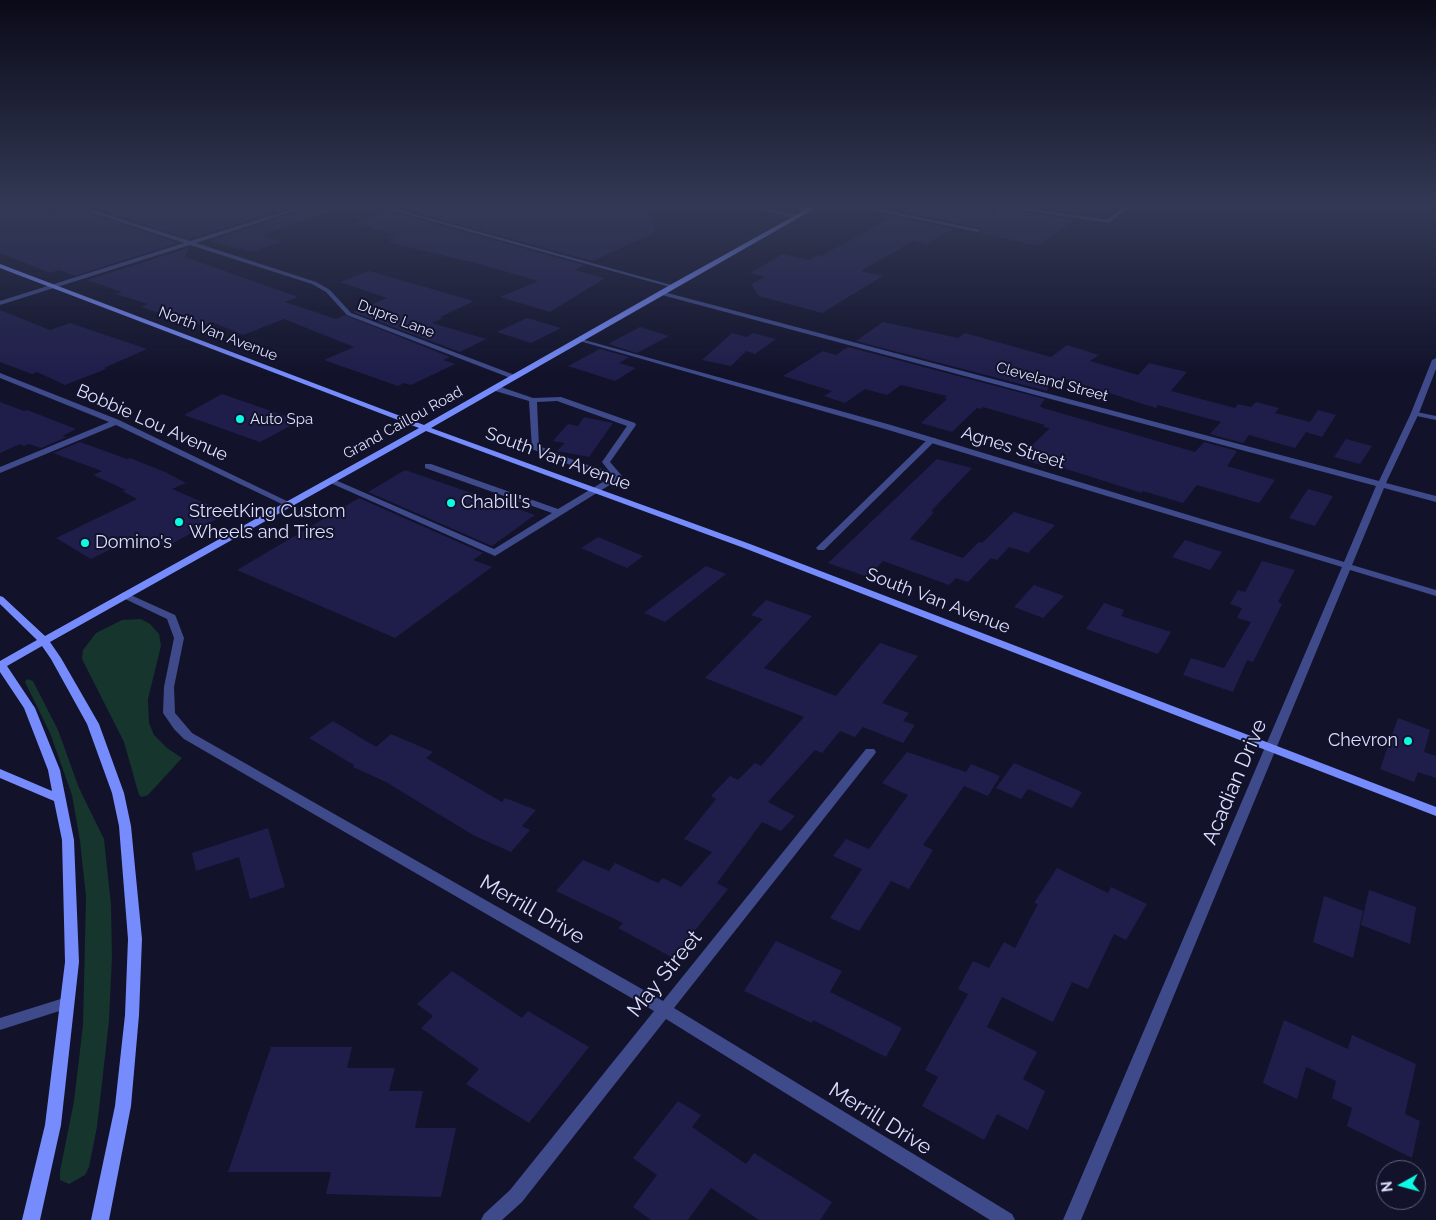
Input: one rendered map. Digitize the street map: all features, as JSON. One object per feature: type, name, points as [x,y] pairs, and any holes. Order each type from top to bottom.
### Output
[{"type":"main road","name":"Grand Caillou Road","points":[[0,664],[516,377],[715,262]]},
{"type":"main road","name":"North Van Avenue","points":[[0,266],[425,428]]},
{"type":"main road","name":"South Van Avenue","points":[[425,428],[756,550],[1436,812]]},
{"type":"main road","points":[[0,599],[43,640],[56,658],[93,724],[118,794],[125,826],[135,939],[132,1015],[123,1106],[100,1220]]},
{"type":"main road","points":[[0,664],[29,708],[54,770],[68,840],[72,962],[53,1125],[31,1220]]},
{"type":"main road","points":[[0,773],[60,799]]},
{"type":"street","points":[[0,303],[130,262]]},
{"type":"street","name":"Dupre Lane","points":[[247,262],[314,284],[328,291],[349,314],[516,377]]},
{"type":"street","points":[[584,262],[672,286]]},
{"type":"street","name":"Cleveland Street","points":[[660,293],[1436,499]]},
{"type":"street","name":"Agnes Street","points":[[578,340],[932,440],[1436,594]]},
{"type":"street","name":"Acadian Drive","points":[[1072,1220],[1436,360]]},
{"type":"street","name":"Bobbie Lou Avenue","points":[[0,375],[116,422],[289,504]]},
{"type":"street","points":[[495,388],[533,400],[558,399],[632,425],[606,462],[618,476]]},
{"type":"street","points":[[533,400],[535,447],[578,465],[618,476]]},
{"type":"street","points":[[1415,413],[1436,418]]},
{"type":"street","points":[[0,470],[116,422]]},
{"type":"street","points":[[821,548],[932,440]]},
{"type":"street","points":[[428,466],[560,513]]},
{"type":"street","points":[[330,481],[495,553],[618,476]]},
{"type":"street","name":"Merrill Drive","points":[[124,595],[171,617],[179,638],[169,687],[170,713],[178,726],[188,736],[665,1010],[1006,1220]]},
{"type":"street","name":"May Street","points":[[490,1220],[516,1196],[870,752]]},
{"type":"street","points":[[0,1024],[67,1003]]},
{"type":"street","points":[[100,1220],[106,1220]]},
{"type":"green space","points":[[141,619],[150,624],[159,634],[161,646],[148,699],[149,723],[154,735],[167,748],[182,758],[148,795],[142,797],[139,795],[124,742],[82,659],[83,650],[96,633],[122,620]]},
{"type":"green space","points":[[27,679],[33,681],[58,730],[79,788],[104,839],[111,905],[112,957],[109,1021],[97,1127],[89,1167],[85,1175],[69,1184],[60,1180],[60,1171],[74,1101],[83,1025],[86,897],[80,841],[72,795],[50,733],[25,682]]},
{"type":"building","points":[[22,262],[119,262],[75,276],[59,270],[50,273]]},
{"type":"building","points":[[144,262],[199,262],[298,297],[285,302],[336,319],[345,315],[450,357],[443,360],[455,364],[411,385],[404,383],[398,386],[324,360],[354,347],[284,319],[243,335],[212,322],[203,326],[171,313],[166,315],[141,307],[148,304],[115,294],[122,292],[87,280]]},
{"type":"building","points":[[470,262],[573,262],[584,265],[575,270],[605,278],[550,312],[500,297],[538,281]]},
{"type":"building","points":[[769,262],[877,262],[861,271],[883,276],[822,313],[759,296],[751,284],[765,277],[750,273]]},
{"type":"building","points":[[369,271],[474,301],[440,317],[443,318],[432,323],[486,339],[460,352],[353,312],[387,298],[340,282]]},
{"type":"building","points":[[0,310],[50,330],[70,323],[147,349],[104,368],[106,369],[65,385],[37,372],[32,374],[0,362]]},
{"type":"building","points":[[527,318],[561,328],[531,343],[497,332]]},
{"type":"building","points":[[883,322],[958,338],[965,333],[1051,357],[1067,345],[1099,355],[1090,361],[1138,375],[1149,363],[1187,372],[1171,391],[1235,408],[1238,404],[1251,407],[1256,402],[1279,408],[1275,413],[1310,422],[1318,410],[1336,415],[1322,437],[1306,432],[1295,448],[1249,435],[1243,443],[1210,434],[1221,422],[1158,405],[1156,408],[1065,379],[1060,384],[1050,382],[1047,391],[856,341]]},
{"type":"building","points":[[640,327],[669,336],[637,353],[608,344]]},
{"type":"building","points":[[732,333],[747,337],[753,333],[776,339],[755,354],[746,351],[731,366],[702,360]]},
{"type":"building","points":[[848,347],[1045,399],[1040,406],[1043,408],[1195,452],[1204,442],[1237,451],[1227,466],[1275,480],[1259,503],[1197,485],[1183,503],[1143,491],[1142,493],[1047,463],[1044,466],[1019,458],[1050,428],[1043,427],[1045,425],[983,407],[981,409],[977,408],[952,432],[921,423],[947,399],[944,398],[947,396],[901,385],[887,395],[865,389],[845,403],[824,396],[832,391],[783,376],[823,351],[836,355]]},
{"type":"building","points":[[600,349],[629,357],[619,363],[636,368],[615,381],[568,366]]},
{"type":"building","name":"Auto Spa","points":[[222,394],[297,420],[289,424],[292,425],[260,442],[184,415]]},
{"type":"building","points":[[0,402],[24,411],[27,410],[76,429],[62,436],[67,437],[41,448],[29,444],[24,446],[20,444],[0,453]]},
{"type":"building","points":[[584,417],[613,423],[589,457],[557,451],[565,443],[553,441],[568,424],[578,426]]},
{"type":"building","points":[[1346,439],[1372,446],[1360,464],[1334,457]]},
{"type":"building","points":[[80,442],[127,459],[130,458],[165,472],[186,483],[172,489],[228,513],[166,547],[139,535],[91,559],[56,538],[137,499],[122,491],[126,490],[93,475],[102,471],[53,453]]},
{"type":"building","points":[[937,459],[972,468],[931,511],[934,512],[910,539],[963,558],[979,542],[982,543],[1014,512],[1055,525],[1028,553],[1009,547],[997,560],[991,558],[968,582],[956,578],[949,585],[883,561],[868,577],[828,563]]},
{"type":"building","name":"Chabill's","points":[[405,470],[535,515],[492,546],[368,492]]},
{"type":"building","points":[[1308,489],[1333,496],[1315,526],[1289,518]]},
{"type":"building","points":[[359,498],[483,553],[473,560],[492,567],[395,638],[237,570]]},
{"type":"building","points":[[598,537],[643,556],[627,568],[581,548]]},
{"type":"building","points":[[1185,540],[1222,552],[1210,570],[1172,557]]},
{"type":"building","points":[[1262,561],[1295,570],[1278,602],[1282,604],[1253,662],[1247,660],[1233,692],[1183,675],[1191,658],[1224,668],[1251,622],[1237,618],[1242,608],[1230,604],[1238,590],[1245,592]]},
{"type":"building","points":[[706,566],[726,574],[665,622],[644,613]]},
{"type":"building","points":[[1034,585],[1064,596],[1043,618],[1014,607]]},
{"type":"building","points":[[766,600],[812,616],[764,668],[836,696],[880,643],[918,656],[882,703],[909,713],[903,721],[915,725],[903,743],[863,727],[855,737],[840,731],[822,753],[815,750],[768,802],[795,816],[781,831],[762,822],[717,883],[728,889],[673,958],[618,928],[623,923],[556,891],[583,860],[609,871],[615,863],[658,883],[663,878],[681,887],[712,852],[684,839],[716,799],[711,796],[730,776],[738,780],[755,763],[761,766],[804,717],[705,678],[763,619],[751,615]]},
{"type":"building","points":[[1104,603],[1124,610],[1121,616],[1171,632],[1158,654],[1086,629]]},
{"type":"building","name":"Chevron","points":[[1398,718],[1430,730],[1424,752],[1436,756],[1436,778],[1418,772],[1414,782],[1380,769]]},
{"type":"building","points":[[333,721],[376,747],[391,734],[433,752],[426,758],[502,802],[505,798],[536,810],[522,826],[530,830],[511,852],[473,835],[386,782],[353,767],[354,765],[309,738]]},
{"type":"building","points":[[907,752],[966,772],[971,764],[1000,776],[988,796],[964,786],[923,845],[933,850],[909,889],[891,881],[859,931],[830,918],[862,869],[833,856],[846,839],[869,849],[908,795],[882,783]]},
{"type":"building","points":[[1014,763],[1082,792],[1072,808],[1028,789],[1021,799],[996,788]]},
{"type":"building","points":[[268,828],[285,887],[250,899],[239,857],[196,871],[192,853]]},
{"type":"building","points":[[1057,868],[1108,893],[1111,887],[1147,904],[1126,940],[1114,934],[1088,989],[1072,982],[1053,1022],[1002,997],[987,1027],[1037,1052],[1023,1079],[1045,1091],[1028,1130],[997,1114],[984,1140],[922,1106],[938,1077],[925,1070],[968,994],[958,989],[973,961],[989,968],[1004,942],[1015,948],[1038,904],[1034,903]]},
{"type":"building","points":[[1369,890],[1416,907],[1410,944],[1361,925]]},
{"type":"building","points":[[1324,896],[1363,911],[1353,958],[1313,942]]},
{"type":"building","points":[[776,941],[842,971],[830,992],[902,1028],[886,1057],[813,1020],[812,1023],[744,991]]},
{"type":"building","points":[[452,971],[522,1018],[528,1011],[589,1047],[529,1123],[466,1084],[479,1069],[421,1028],[433,1016],[417,1004]]},
{"type":"building","points":[[1284,1020],[1348,1049],[1352,1035],[1416,1064],[1405,1114],[1420,1121],[1412,1158],[1347,1126],[1352,1108],[1332,1098],[1336,1081],[1306,1067],[1297,1099],[1263,1083]]},
{"type":"building","points":[[271,1047],[352,1047],[347,1068],[395,1068],[389,1091],[423,1091],[415,1128],[456,1128],[441,1197],[326,1194],[331,1172],[228,1172]]},
{"type":"building","points":[[678,1101],[701,1115],[692,1127],[746,1164],[754,1153],[832,1202],[820,1220],[759,1220],[711,1188],[688,1220],[651,1220],[633,1207],[657,1175],[633,1158]]},
{"type":"place","name":"Auto Spa","points":[[240,419]]},
{"type":"place","name":"Chabill's","points":[[451,503]]},
{"type":"place","name":"StreetKing Custom Wheels and Tires","points":[[179,522]]},
{"type":"place","name":"Domino's","points":[[85,543]]},
{"type":"place","name":"Chevron","points":[[1408,741]]}]
